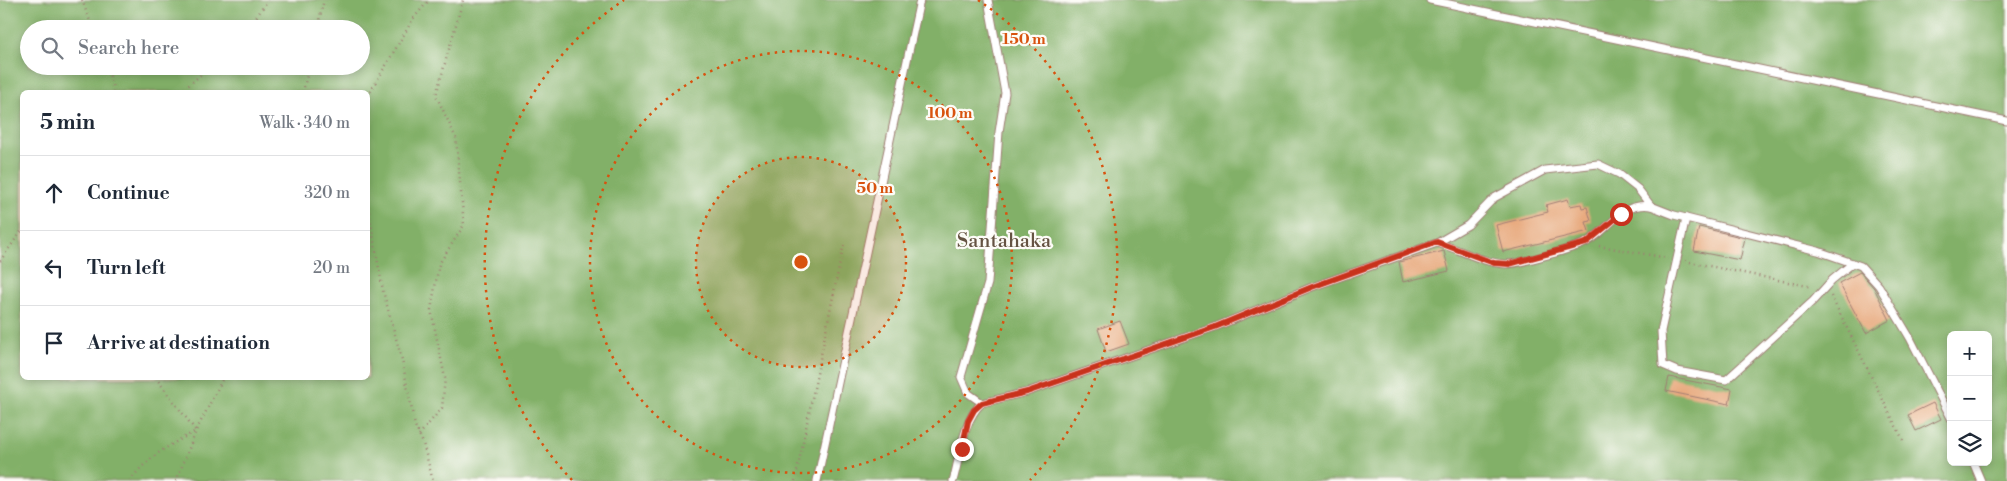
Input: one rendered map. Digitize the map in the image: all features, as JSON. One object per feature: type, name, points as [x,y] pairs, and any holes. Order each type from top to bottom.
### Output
[{"type":"lane","points":[[817,481],[920,0]]},
{"type":"lane","points":[[982,403],[968,394],[961,377],[988,283],[999,132],[1005,93],[988,0]]},
{"type":"lane","points":[[1430,0],[2007,121]]},
{"type":"lane","points":[[953,481],[968,421],[974,410],[982,403],[1027,392],[1215,327],[1312,287],[1437,242],[1468,225],[1494,198],[1545,170],[1598,164],[1619,174],[1638,189],[1651,206]]},
{"type":"lane","points":[[1437,242],[1494,263],[1509,264],[1589,241],[1621,214],[1637,204],[1651,206],[1686,218],[1818,251],[1861,266],[1879,286],[1910,338],[1947,410]]},
{"type":"lane","points":[[1686,218],[1661,331],[1663,365],[1677,371],[1726,380],[1758,353],[1853,263]]},
{"type":"lane","points":[[1975,466],[1981,481]]},
{"type":"path","points":[[82,0],[90,20]]},
{"type":"path","points":[[254,20],[268,0]]},
{"type":"path","points":[[319,20],[324,0]]},
{"type":"path","points":[[370,93],[413,19],[429,0]]},
{"type":"path","points":[[419,435],[442,408],[445,378],[431,310],[438,264],[464,225],[456,138],[436,95],[463,0]]},
{"type":"path","points":[[109,75],[113,90]]},
{"type":"path","points":[[183,90],[201,75]]},
{"type":"path","points":[[303,90],[307,75]]},
{"type":"path","points":[[370,219],[383,291],[419,435],[433,481]]},
{"type":"path","points":[[0,261],[20,233]]},
{"type":"path","points":[[1589,241],[1598,246],[1828,290],[1903,440]]},
{"type":"path","points":[[795,481],[844,243]]},
{"type":"path","points":[[158,380],[196,431]]},
{"type":"path","points":[[176,481],[196,431],[222,380]]},
{"type":"path","points":[[130,481],[143,465],[175,442],[196,431]]},
{"type":"green space","name":"Santahaka","points":[[0,0],[2007,0],[2007,481],[0,481]]},
{"type":"building","points":[[1568,199],[1570,206],[1581,204],[1582,208],[1587,207],[1591,221],[1586,222],[1589,231],[1503,252],[1496,225],[1548,212],[1546,205]]},
{"type":"building","points":[[1699,227],[1745,238],[1740,260],[1694,251]]},
{"type":"building","points":[[1444,251],[1449,271],[1403,282],[1399,262]]},
{"type":"building","points":[[1860,272],[1874,288],[1890,320],[1866,333],[1839,283]]},
{"type":"building","points":[[1120,321],[1129,344],[1106,352],[1098,329]]},
{"type":"building","points":[[1669,377],[1732,389],[1729,404],[1666,391]]},
{"type":"building","points":[[1933,403],[1941,419],[1916,431],[1908,415]]},
{"type":"route","points":[[962,449],[968,421],[974,410],[982,403],[1027,392],[1215,327],[1312,287],[1437,242],[1494,263],[1509,264],[1586,243],[1621,214]]}]
